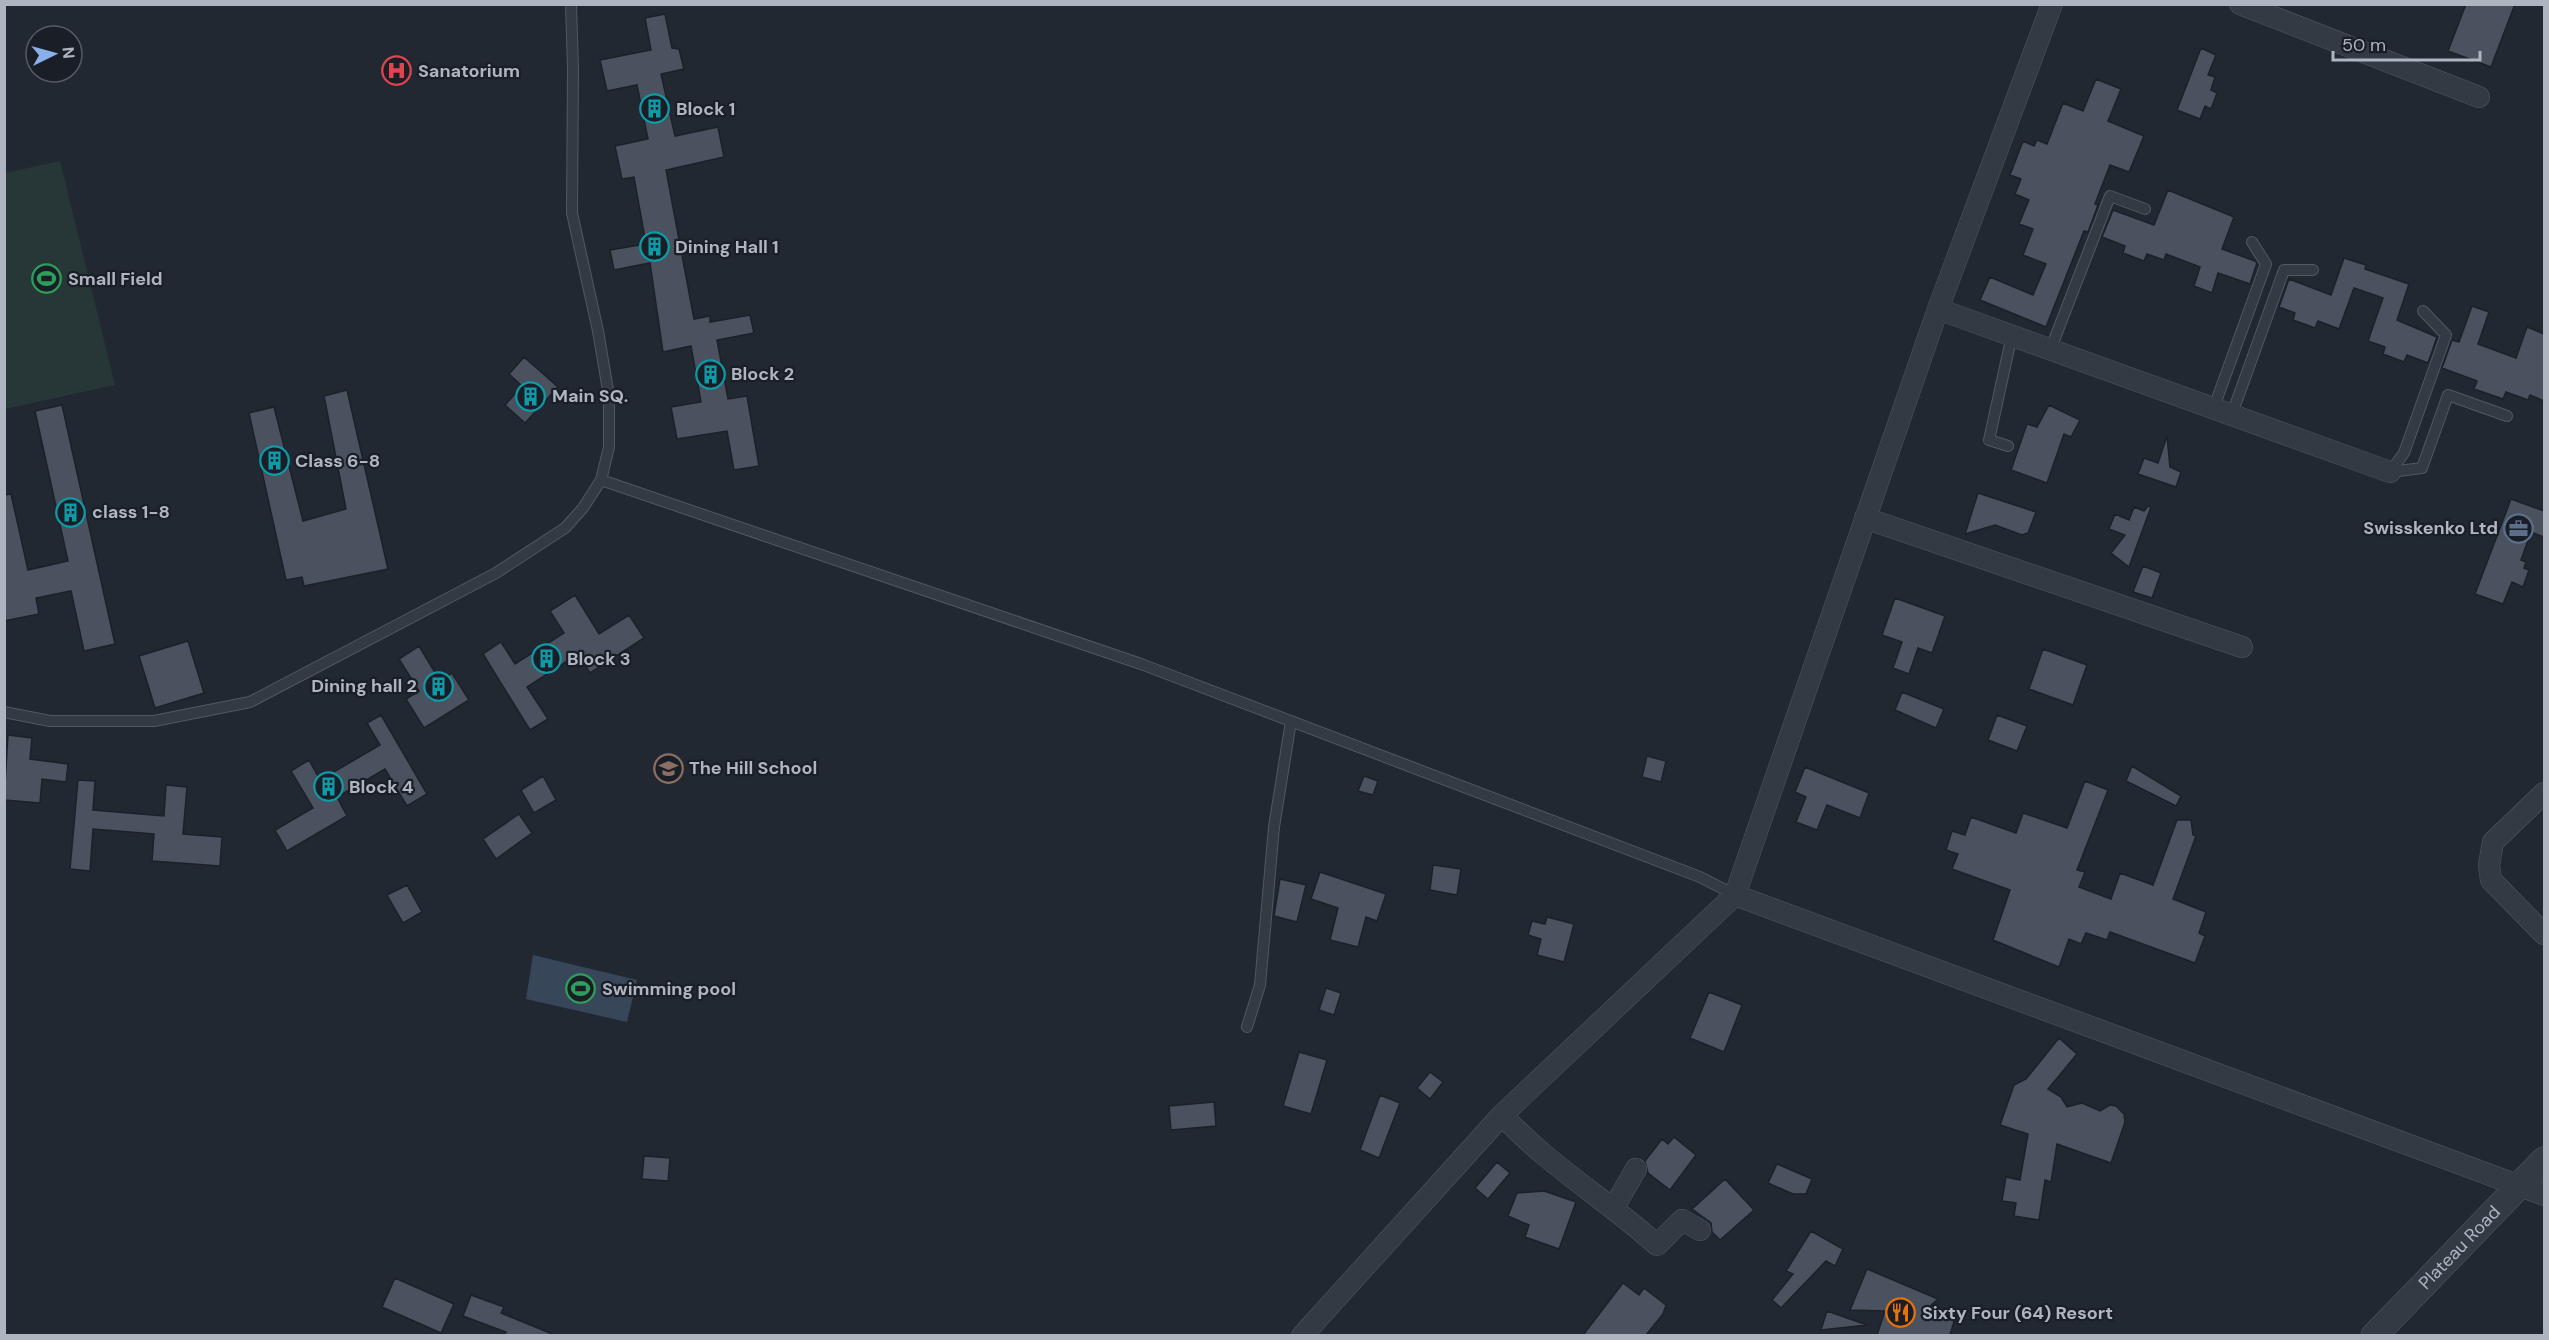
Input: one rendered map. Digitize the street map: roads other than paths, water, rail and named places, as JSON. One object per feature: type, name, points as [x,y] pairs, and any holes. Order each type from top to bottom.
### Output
[{"type":"street","points":[[1312,1333],[1502,1115],[1735,895],[1938,309],[2052,4]]},
{"type":"street","points":[[2240,4],[2479,97]]},
{"type":"street","points":[[1938,309],[2390,472]]},
{"type":"street","points":[[1865,518],[2242,647]]},
{"type":"street","points":[[2544,793],[2493,842],[2489,865],[2491,880],[2544,934]]},
{"type":"street","points":[[1735,895],[2533,1190]]},
{"type":"street","points":[[1502,1115],[1548,1159],[1614,1207],[1657,1245],[1682,1220],[1700,1230]]},
{"type":"street","name":"Plateau Road","points":[[2374,1335],[2533,1190],[2544,1160]]},
{"type":"street","points":[[1614,1207],[1636,1169]]},
{"type":"lane","points":[[4,712],[50,721],[154,721],[250,702],[496,573],[565,528],[583,508],[601,480],[609,447],[609,396],[598,331],[572,213],[571,4]]},
{"type":"lane","points":[[2051,348],[2110,196],[2145,209]]},
{"type":"lane","points":[[2223,411],[2266,264],[2252,243]]},
{"type":"lane","points":[[2223,411],[2283,270],[2313,270]]},
{"type":"lane","points":[[2390,472],[2404,453],[2446,335],[2423,311]]},
{"type":"lane","points":[[2008,446],[1989,440],[2012,335]]},
{"type":"lane","points":[[2390,472],[2422,468],[2448,395],[2507,416]]},
{"type":"lane","points":[[601,480],[1141,664],[1700,877],[1735,895]]},
{"type":"lane","points":[[1247,1027],[1260,985],[1274,827],[1291,721]]},
{"type":"water","name":"Swimming pool","points":[[533,955],[637,980],[627,1022],[526,999]]},
{"type":"place","name":"Sanatorium","points":[[397,71]]},
{"type":"place","name":"Block 1","points":[[655,109]]},
{"type":"place","name":"Dining Hall 1","points":[[654,247]]},
{"type":"place","name":"Small Field","points":[[47,279]]},
{"type":"place","name":"Block 2","points":[[710,374]]},
{"type":"place","name":"Main SQ.","points":[[531,396]]},
{"type":"place","name":"Class 6-8","points":[[274,461]]},
{"type":"place","name":"class 1-8","points":[[71,512]]},
{"type":"place","name":"Swisskenko Ltd","points":[[2519,528]]},
{"type":"place","name":"Block 3","points":[[546,659]]},
{"type":"place","name":"Dining hall 2","points":[[438,686]]},
{"type":"place","name":"The Hill School","points":[[668,768]]},
{"type":"place","name":"Block 4","points":[[328,787]]},
{"type":"place","name":"Swimming pool","points":[[581,989]]},
{"type":"place","name":"Sixty Four (64) Resort","points":[[1901,1313]]}]
